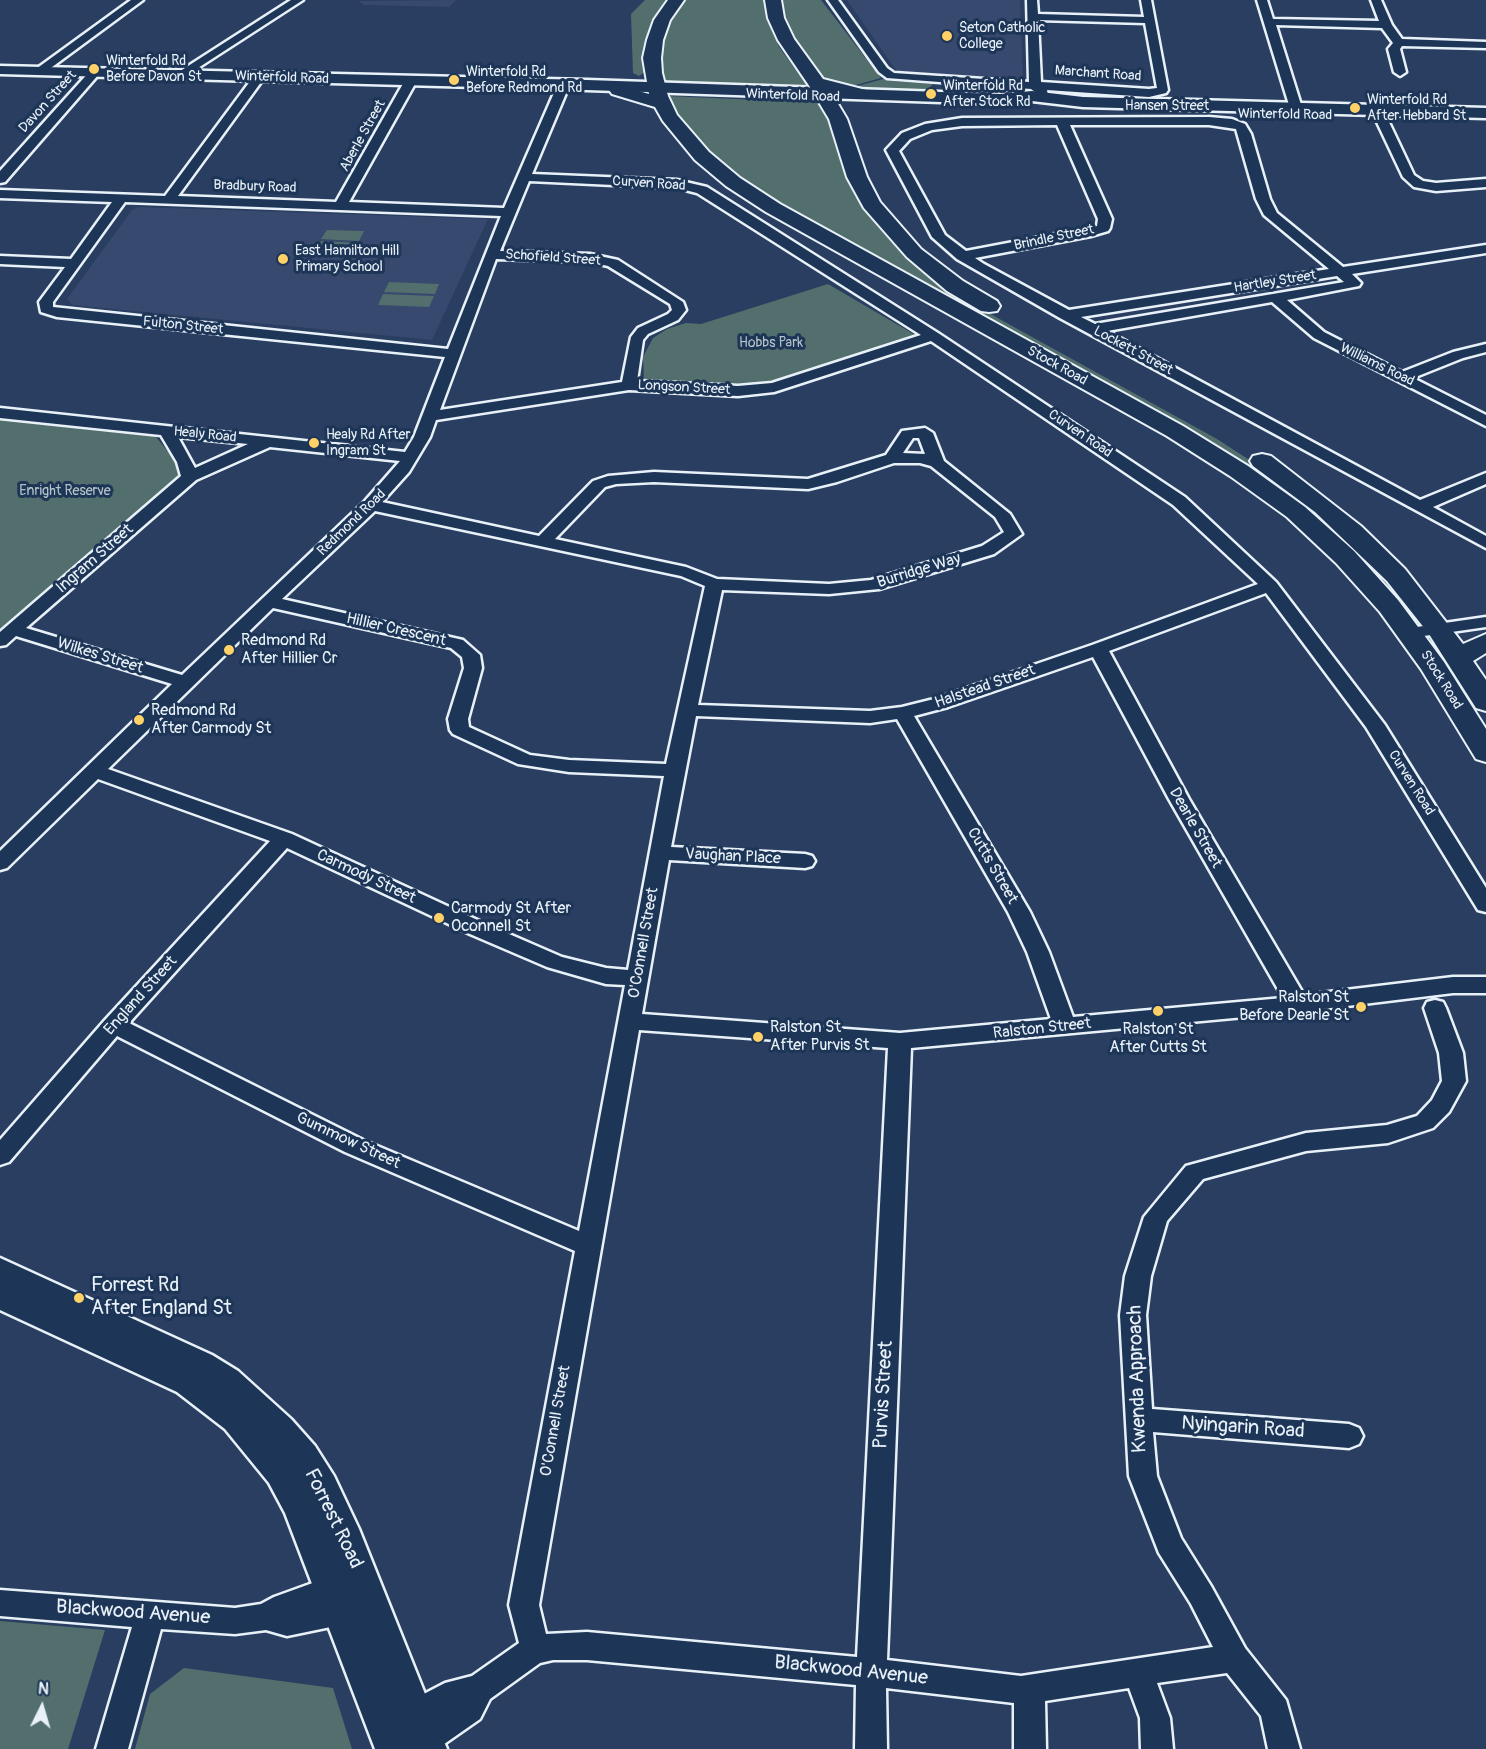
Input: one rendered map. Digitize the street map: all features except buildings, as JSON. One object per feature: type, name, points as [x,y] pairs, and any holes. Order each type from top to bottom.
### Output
[{"type":"highway","points":[[657,89],[652,58],[655,40],[662,20],[676,0]]},
{"type":"highway","name":"Stock Road","points":[[772,0],[776,18],[786,40],[825,95],[864,192],[884,221],[914,253],[981,302],[1225,438],[1276,471],[1352,531],[1396,575],[1434,640],[1486,753]]},
{"type":"highway","points":[[619,88],[657,89]]},
{"type":"highway","points":[[619,88],[657,89]]},
{"type":"highway","name":"Stock Road","points":[[657,89],[679,131],[702,156],[758,199],[1175,431],[1269,492],[1320,533],[1368,581],[1434,640],[1486,702]]},
{"type":"highway","points":[[825,95],[864,97]]},
{"type":"highway","points":[[825,95],[864,97]]},
{"type":"highway","points":[[1434,640],[1486,642]]},
{"type":"main road","points":[[209,59],[223,76]]},
{"type":"main road","name":"Winterfold Road","points":[[0,69],[619,88]]},
{"type":"main road","name":"Winterfold Road","points":[[657,89],[825,95]]},
{"type":"main road","name":"Winterfold Road","points":[[864,97],[992,102],[1035,99],[1081,105],[1181,112],[1486,121]]},
{"type":"main road","name":"Winterfold Road","points":[[1181,112],[1296,108],[1486,113]]},
{"type":"main road","name":"Forrest Road","points":[[0,1271],[170,1349],[226,1381],[279,1430],[302,1457],[321,1487],[351,1596],[409,1739]]},
{"type":"main road","name":"Forrest Road","points":[[0,1295],[189,1382],[237,1419],[282,1472],[314,1534],[351,1596]]},
{"type":"street","points":[[40,71],[138,0]]},
{"type":"street","points":[[185,75],[298,0]]},
{"type":"street","name":"Marchant Road","points":[[832,0],[883,70],[891,76],[1035,99],[1149,93],[1162,90],[1149,20]]},
{"type":"street","points":[[1032,0],[1035,99]]},
{"type":"street","points":[[1033,17],[1149,20],[1146,0]]},
{"type":"street","points":[[1262,0],[1296,108]]},
{"type":"street","points":[[1376,0],[1386,25],[1399,42],[1486,45]]},
{"type":"street","points":[[1269,22],[1386,25]]},
{"type":"street","points":[[1399,42],[1394,49],[1400,72]]},
{"type":"street","name":"Davon Street","points":[[0,179],[95,72]]},
{"type":"street","points":[[169,199],[258,78]]},
{"type":"street","name":"Aberle Street","points":[[341,205],[410,82]]},
{"type":"street","name":"Redmond Road","points":[[0,863],[371,505],[401,472],[429,416],[509,212],[563,86]]},
{"type":"street","name":"Hansen Street","points":[[962,122],[1062,122],[1181,112],[1241,127],[1265,205],[1271,215],[1354,284]]},
{"type":"street","points":[[1381,118],[1409,177],[1419,184],[1436,187],[1486,183]]},
{"type":"street","name":"Lockett Street","points":[[962,122],[929,127],[906,136],[892,150],[939,237],[962,256],[1065,315],[1486,543]]},
{"type":"street","name":"Brindle Street","points":[[962,256],[1103,228],[1105,219],[1062,122]]},
{"type":"street","name":"Curven Road","points":[[524,177],[687,184],[702,190],[933,336],[1179,501],[1270,586],[1375,725],[1486,905]]},
{"type":"street","name":"Bradbury Road","points":[[0,194],[509,212]]},
{"type":"street","name":"Fulton Street","points":[[122,198],[46,302],[46,309],[57,313],[454,354]]},
{"type":"street","name":"Hartley Street","points":[[1065,315],[1486,249]]},
{"type":"street","name":"Schofield Street","points":[[492,255],[590,258],[613,263],[676,302],[678,310],[673,317],[643,332],[636,340],[629,385]]},
{"type":"street","points":[[0,260],[74,263]]},
{"type":"street","name":"Hartley Street","points":[[1091,329],[1486,263]]},
{"type":"street","name":"Williams Road","points":[[1276,298],[1319,335],[1486,421]]},
{"type":"street","name":"Longson Street","points":[[429,416],[629,385],[738,391],[774,387],[933,336]]},
{"type":"street","points":[[1401,377],[1458,354],[1486,348]]},
{"type":"street","name":"Healy Road","points":[[0,413],[410,457]]},
{"type":"street","points":[[167,431],[185,462],[190,477]]},
{"type":"street","points":[[891,458],[908,434],[925,433],[937,463]]},
{"type":"street","name":"Ingram Street","points":[[7,635],[190,477],[235,455],[271,442]]},
{"type":"street","name":"Burridge Way","points":[[543,541],[599,484],[614,479],[654,477],[808,484],[831,479],[891,458],[921,458],[937,463],[1002,514],[1013,534],[988,550],[873,585],[829,589],[714,584]]},
{"type":"street","points":[[1419,507],[1486,478]]},
{"type":"street","points":[[371,505],[686,572],[714,584]]},
{"type":"street","name":"O'Connell Street","points":[[536,1649],[530,1635],[524,1605],[636,978],[675,770],[714,584]]},
{"type":"street","name":"Halstead Street","points":[[687,710],[870,717],[903,713],[941,703],[1270,586]]},
{"type":"street","name":"Hillier Crescent","points":[[270,602],[457,644],[471,655],[473,668],[458,719],[460,730],[525,760],[569,766],[675,770]]},
{"type":"street","points":[[1434,640],[1486,622]]},
{"type":"street","points":[[1434,640],[1486,632]]},
{"type":"street","name":"Wilkes Street","points":[[7,635],[185,682]]},
{"type":"street","name":"Dearle Street","points":[[1098,648],[1179,800],[1298,1004]]},
{"type":"street","name":"Cutts Street","points":[[903,713],[1018,912],[1038,952],[1065,1027]]},
{"type":"street","name":"Carmody Street","points":[[95,771],[285,839],[478,929],[555,962],[606,976],[636,978]]},
{"type":"street","name":"England Street","points":[[0,1156],[272,849],[285,839]]},
{"type":"street","name":"Vaughan Place","points":[[661,853],[805,861]]},
{"type":"street","name":"Ralston Street","points":[[1453,985],[1486,973]]},
{"type":"street","name":"Ralston Street","points":[[630,1021],[900,1041],[1298,1004],[1453,985],[1486,985]]},
{"type":"street","name":"Kwenda Approach","points":[[1284,1749],[1275,1710],[1234,1658],[1201,1595],[1169,1544],[1143,1476],[1133,1315],[1138,1276],[1156,1217],[1195,1172],[1306,1142],[1388,1134],[1425,1122],[1441,1106],[1454,1081],[1451,1053],[1435,1008]]},
{"type":"street","name":"Gummow Street","points":[[114,1025],[354,1146],[587,1245]]},
{"type":"street","name":"Purvis Street","points":[[871,1749],[871,1672],[900,1041]]},
{"type":"street","name":"Nyingarin Road","points":[[1138,1419],[1349,1436]]},
{"type":"street","name":"Blackwood Avenue","points":[[0,1603],[235,1621],[266,1617],[287,1623],[351,1596]]},
{"type":"street","points":[[112,1749],[150,1616]]},
{"type":"street","name":"Blackwood Avenue","points":[[536,1649],[582,1646],[871,1672],[1021,1690],[1234,1658]]},
{"type":"street","points":[[409,1739],[469,1709],[479,1689],[536,1649]]},
{"type":"street","points":[[1138,1672],[1155,1718],[1157,1749]]},
{"type":"street","points":[[1029,1688],[1030,1749]]},
{"type":"shaded area","points":[[456,0],[449,7],[364,5],[359,1]]},
{"type":"shaded area","name":"Seton Catholic College","points":[[847,0],[1020,0],[1023,78],[1016,81],[898,73]]},
{"type":"shaded area","name":"East Hamilton Hill Primary School","points":[[138,207],[488,219],[432,340],[72,305],[67,299],[132,210]]},
{"type":"green space","points":[[645,0],[666,0],[652,20],[646,43],[645,72],[639,76],[633,73],[631,14]]},
{"type":"green space","points":[[681,0],[765,0],[771,29],[779,47],[800,75],[809,80],[812,88],[662,81],[658,65],[666,23]]},
{"type":"green space","points":[[779,0],[821,0],[881,78],[845,88],[828,83],[800,51],[781,15]]},
{"type":"green space","points":[[883,79],[933,84],[928,89],[916,92],[854,87]]},
{"type":"green space","points":[[668,96],[824,103],[853,186],[867,212],[905,254],[953,290],[994,316],[1217,439],[1268,472],[1334,523],[1424,621],[1418,623],[1410,617],[1319,524],[752,190],[706,152],[679,121]]},
{"type":"green space","points":[[327,230],[364,231],[359,241],[321,239]]},
{"type":"green space","points":[[321,241],[359,243],[354,252],[315,251]]},
{"type":"green space","points":[[389,282],[439,284],[435,294],[384,292]]},
{"type":"green space","name":"Hobbs Park","points":[[828,284],[917,336],[780,381],[742,387],[657,385],[644,380],[643,357],[653,338],[667,329],[686,323],[701,324]]},
{"type":"green space","points":[[383,294],[434,296],[429,307],[378,305]]},
{"type":"green space","name":"Enright Reserve","points":[[0,419],[149,434],[156,437],[180,466],[181,472],[177,480],[0,632]]},
{"type":"green space","points":[[0,1621],[105,1630],[68,1749],[0,1749]]},
{"type":"green space","points":[[184,1668],[333,1688],[352,1749],[135,1749],[150,1694]]},
{"type":"place","name":"Seton Catholic College","points":[[947,36]]},
{"type":"place","name":"Winterfold Rd Before Davon St","points":[[94,69]]},
{"type":"place","name":"Winterfold Rd Before Redmond Rd","points":[[454,80]]},
{"type":"place","name":"Winterfold Rd After Stock Rd","points":[[931,94]]},
{"type":"place","name":"Winterfold Rd After Hebbard St","points":[[1355,108]]},
{"type":"place","name":"East Hamilton Hill Primary School","points":[[283,259]]},
{"type":"place","name":"Healy Rd After Ingram St","points":[[314,443]]},
{"type":"place","name":"Redmond Rd After Hillier Cr","points":[[229,650]]},
{"type":"place","name":"Redmond Rd After Carmody St","points":[[139,720]]},
{"type":"place","name":"Carmody St After Oconnell St","points":[[439,918]]},
{"type":"place","name":"Ralston St Before Dearle St","points":[[1361,1007]]},
{"type":"place","name":"Ralston St After Cutts St","points":[[1158,1011]]},
{"type":"place","name":"Ralston St After Purvis St","points":[[758,1037]]},
{"type":"place","name":"Forrest Rd After England St","points":[[79,1298]]}]
